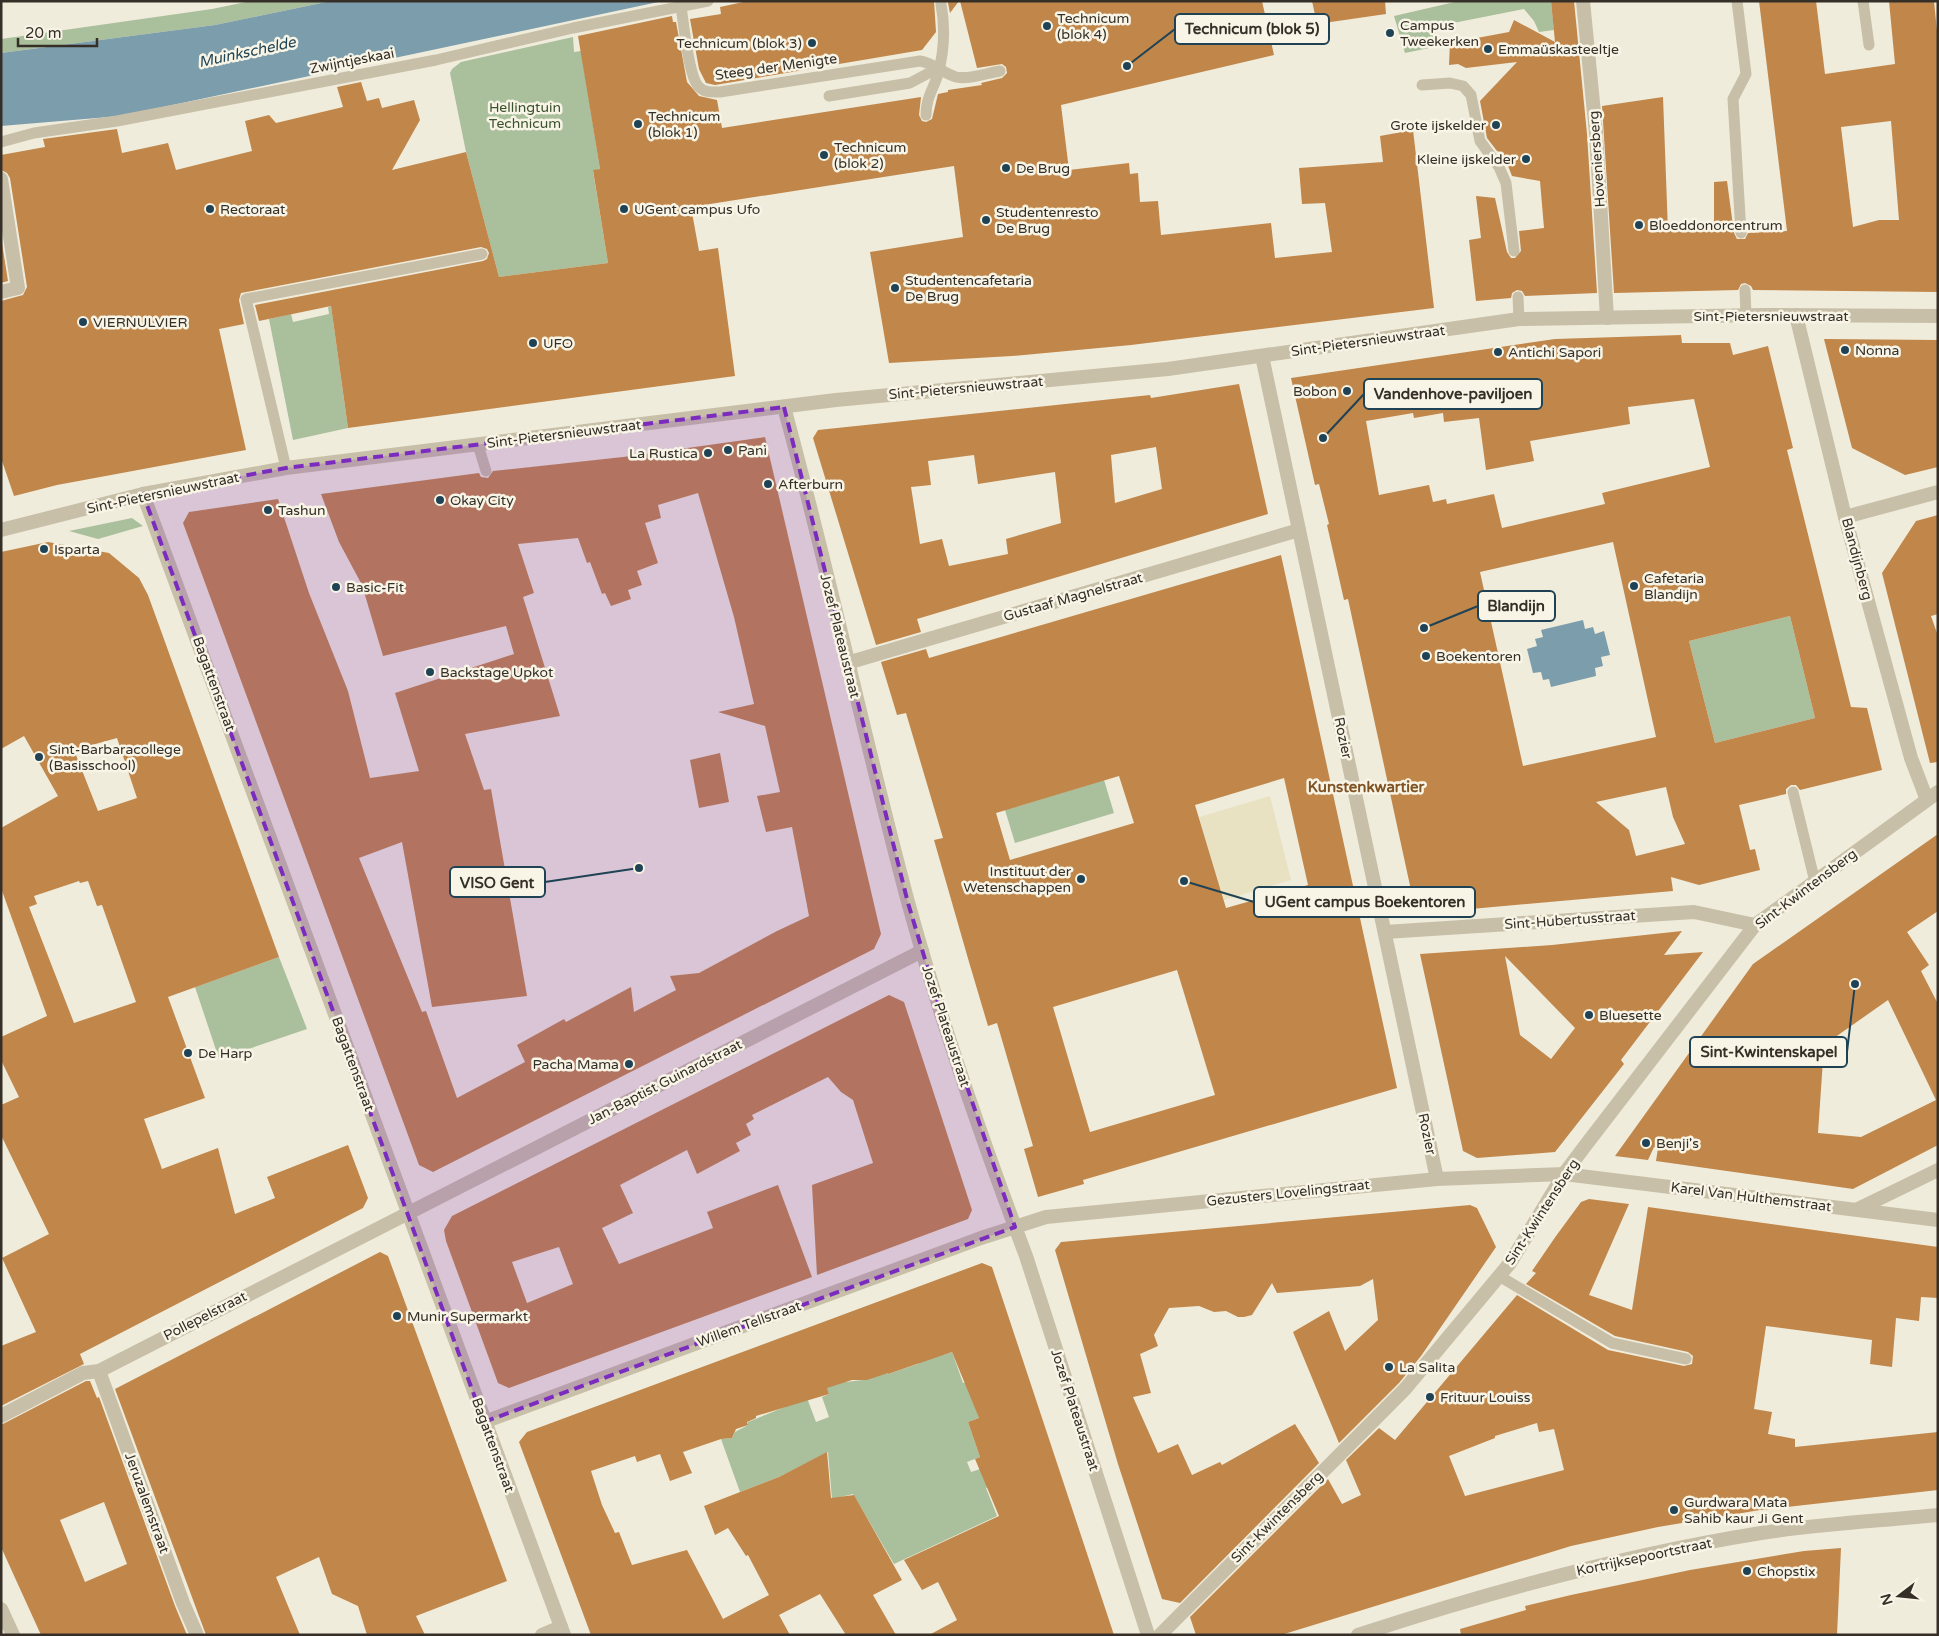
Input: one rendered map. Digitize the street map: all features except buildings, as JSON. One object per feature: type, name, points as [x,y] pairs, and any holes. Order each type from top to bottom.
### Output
[{"type":"street","name":"Hoveniersberg","points":[[1583,1],[1596,133],[1607,318]]},
{"type":"street","points":[[1,179],[18,288],[1,292]]},
{"type":"street","name":"Sint-Pietersnieuwstraat","points":[[1,530],[143,494],[286,468],[877,396],[1098,377],[1262,356],[1519,319],[1746,315],[1938,316]]},
{"type":"street","name":"Blandijnberg","points":[[1796,315],[1845,517],[1911,758],[1932,796]]},
{"type":"street","name":"Rozier","points":[[1262,356],[1437,1179]]},
{"type":"street","name":"Jozef Plateaustraat","points":[[784,407],[846,663],[936,999],[1015,1227],[1148,1635]]},
{"type":"street","points":[[1845,517],[1938,492]]},
{"type":"street","name":"Bagattenstraat","points":[[143,494],[562,1631]]},
{"type":"street","name":"Gustaaf Magnelstraat","points":[[846,663],[1299,530]]},
{"type":"street","name":"Sint-Kwintensberg","points":[[1160,1635],[1405,1389],[1510,1263],[1564,1174],[1755,925],[1932,796]]},
{"type":"street","name":"Sint-Hubertusstraat","points":[[1384,932],[1688,912],[1755,925]]},
{"type":"street","name":"Jan-Baptist Guinardstraat","points":[[408,1213],[922,951]]},
{"type":"street","points":[[1858,1209],[1938,1170]]},
{"type":"street","name":"Gezusters Lovelingstraat","points":[[1015,1227],[1046,1217],[1437,1179],[1564,1174]]},
{"type":"street","name":"Karel Van Hulthemstraat","points":[[1564,1174],[1938,1220]]},
{"type":"street","name":"Pollepelstraat","points":[[1,1416],[84,1373],[99,1370],[408,1213]]},
{"type":"street","name":"Willem Tellstraat","points":[[484,1422],[1015,1227]]},
{"type":"street","name":"Jeruzalemstraat","points":[[99,1370],[197,1635]]},
{"type":"street","name":"Kortrijksepoortstraat","points":[[1358,1635],[1461,1601],[1636,1558],[1762,1533],[1938,1515]]},
{"type":"street","points":[[1,1609],[13,1635]]},
{"type":"street","points":[[542,1635],[562,1631]]},
{"type":"lane","name":"Zwijntjeskaai","points":[[1,142],[34,133],[117,121],[436,60],[573,28],[708,1]]},
{"type":"lane","points":[[1737,1],[1746,74],[1733,99],[1741,233]]},
{"type":"lane","points":[[1863,1],[1869,45]]},
{"type":"lane","points":[[926,115],[928,94],[940,67],[944,23],[941,4]]},
{"type":"lane","name":"Steeg der Menigte","points":[[681,7],[692,76],[698,87],[707,92],[720,92],[920,62],[940,67],[954,76],[963,78],[1000,71]]},
{"type":"lane","points":[[829,96],[910,83],[940,67]]},
{"type":"lane","points":[[1422,85],[1447,82],[1463,86],[1471,95],[1480,141],[1499,167],[1506,183],[1514,251]]},
{"type":"lane","points":[[286,468],[246,299],[482,254]]},
{"type":"lane","points":[[1744,290],[1746,315]]},
{"type":"lane","points":[[1518,297],[1519,319]]},
{"type":"lane","points":[[478,445],[486,471]]},
{"type":"lane","points":[[1792,792],[1814,882]]},
{"type":"lane","points":[[1499,1276],[1612,1343],[1686,1359]]},
{"type":"highlighted area","points":[[784,407],[908,903],[937,999],[1015,1227],[484,1422],[143,494],[286,468]]},
{"type":"green space","points":[[251,1],[331,1],[215,25],[1,53],[1,39],[212,9]]},
{"type":"green space","points":[[1459,1],[1551,1],[1554,30],[1539,32],[1534,21],[1524,9],[1443,25],[1435,31],[1439,46],[1405,53],[1394,16]]},
{"type":"green space","name":"Hellingtuin Technicum","points":[[573,37],[574,52],[581,51],[600,169],[593,171],[608,263],[499,277],[466,152],[450,73],[461,62]]},
{"type":"green space","points":[[331,306],[348,428],[293,440],[269,319],[291,314],[293,322],[329,314],[328,307]]},
{"type":"green space","points":[[132,518],[143,526],[98,539],[69,531]]},
{"type":"green space","points":[[1790,616],[1815,718],[1715,743],[1689,641]]},
{"type":"green space","points":[[1104,780],[1114,813],[1015,843],[1005,810]]},
{"type":"green space","points":[[279,957],[307,1029],[219,1059],[195,987]]},
{"type":"green space","points":[[938,1343],[943,1355],[952,1352],[963,1383],[974,1380],[973,1401],[979,1418],[968,1422],[980,1457],[967,1462],[971,1472],[986,1467],[993,1484],[986,1488],[997,1516],[894,1564],[853,1494],[832,1499],[828,1452],[779,1477],[740,1492],[721,1439],[732,1438],[735,1432],[748,1425],[748,1422],[807,1398],[816,1422],[829,1417],[822,1397],[829,1394],[826,1386],[845,1380],[846,1382],[870,1379],[885,1366],[888,1374],[918,1364]]},
{"type":"shaded area","points":[[1270,796],[1291,880],[1224,900],[1199,817]]},
{"type":"water","name":"Muinkschelde","points":[[331,1],[663,1],[121,116],[1,126],[1,53],[215,25]]},
{"type":"water","points":[[1583,620],[1585,629],[1593,627],[1595,634],[1604,631],[1610,655],[1601,657],[1603,666],[1595,668],[1596,676],[1551,687],[1549,679],[1543,680],[1541,672],[1533,673],[1527,649],[1537,646],[1535,639],[1543,637],[1541,630]]},
{"type":"place","name":"Technicum (blok 4)","points":[[1047,26]]},
{"type":"place","name":"Campus Tweekerken","points":[[1390,33]]},
{"type":"place","name":"Technicum (blok 3)","points":[[812,43]]},
{"type":"place","name":"Emmaüskasteeltje","points":[[1488,49]]},
{"type":"place","name":"Technicum (blok 5)","points":[[1127,66]]},
{"type":"place","name":"Technicum (blok 1)","points":[[638,124]]},
{"type":"place","name":"Grote ijskelder","points":[[1496,125]]},
{"type":"place","name":"Technicum (blok 2)","points":[[824,155]]},
{"type":"place","name":"Kleine ijskelder","points":[[1526,159]]},
{"type":"place","name":"De Brug","points":[[1006,168]]},
{"type":"place","name":"Rectoraat","points":[[210,209]]},
{"type":"place","name":"UGent campus Ufo","points":[[624,209]]},
{"type":"place","name":"Studentenresto De Brug","points":[[986,220]]},
{"type":"place","name":"Bloeddonorcentrum","points":[[1639,225]]},
{"type":"place","name":"Studentencafetaria De Brug","points":[[895,288]]},
{"type":"place","name":"VIERNULVIER","points":[[83,322]]},
{"type":"place","name":"UFO","points":[[533,343]]},
{"type":"place","name":"Nonna","points":[[1845,350]]},
{"type":"place","name":"Antichi Sapori","points":[[1498,352]]},
{"type":"place","name":"Bobon","points":[[1347,391]]},
{"type":"place","name":"Vandenhove-paviljoen","points":[[1323,438]]},
{"type":"place","name":"Panì","points":[[728,450]]},
{"type":"place","name":"La Rustica","points":[[708,453]]},
{"type":"place","name":"Afterburn","points":[[768,484]]},
{"type":"place","name":"Okay City","points":[[440,500]]},
{"type":"place","name":"Tashun","points":[[268,510]]},
{"type":"place","name":"Isparta","points":[[44,549]]},
{"type":"place","name":"Cafetaria Blandijn","points":[[1634,586]]},
{"type":"place","name":"Basic-Fit","points":[[336,587]]},
{"type":"place","name":"Blandijn","points":[[1424,628]]},
{"type":"place","name":"Boekentoren","points":[[1426,656]]},
{"type":"place","name":"Backstage Upkot","points":[[430,672]]},
{"type":"place","name":"Sint-Barbaracollege (Basisschool)","points":[[39,757]]},
{"type":"place","name":"VISO Gent","points":[[639,868]]},
{"type":"place","name":"Instituut der Wetenschappen","points":[[1081,879]]},
{"type":"place","name":"UGent campus Boekentoren","points":[[1184,881]]},
{"type":"place","name":"Sint-Kwintenskapel","points":[[1855,984]]},
{"type":"place","name":"Bluesette","points":[[1589,1015]]},
{"type":"place","name":"De Harp","points":[[188,1053]]},
{"type":"place","name":"Pacha Mama","points":[[629,1064]]},
{"type":"place","name":"Benji's","points":[[1646,1143]]},
{"type":"place","name":"Munir Supermarkt","points":[[397,1316]]},
{"type":"place","name":"La Salita","points":[[1389,1367]]},
{"type":"place","name":"Frituur Louiss","points":[[1430,1397]]},
{"type":"place","name":"Gurdwara Mata Sahib kaur Ji Gent","points":[[1674,1510]]},
{"type":"place","name":"Chopstix","points":[[1747,1571]]},
{"type":"district","name":"Kunstenkwartier","points":[[1366,787]]}]
